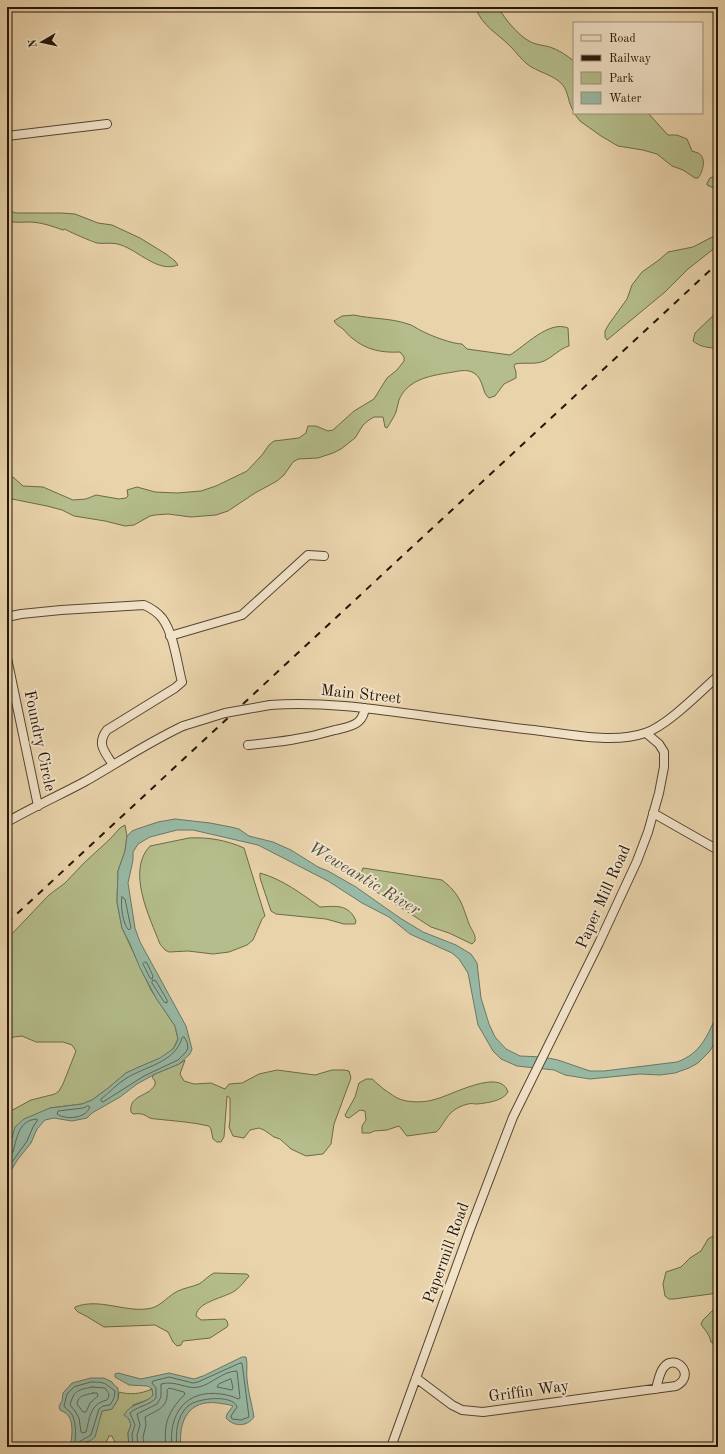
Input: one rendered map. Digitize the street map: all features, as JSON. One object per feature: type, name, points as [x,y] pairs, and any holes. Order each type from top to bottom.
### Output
[{"type":"street","points":[[7,136],[107,124]]},
{"type":"street","points":[[170,636],[242,615],[308,555],[324,556]]},
{"type":"street","points":[[7,617],[61,610],[144,605],[154,610],[161,617],[170,636],[182,682],[175,688],[107,730],[102,736],[101,743],[113,765]]},
{"type":"street","name":"Foundry Circle","points":[[7,658],[38,806]]},
{"type":"street","name":"Main Street","points":[[7,822],[87,780],[145,745],[183,726],[212,716],[253,707],[270,704],[291,703],[365,708],[573,735],[615,738],[629,737],[646,733],[668,720],[718,676]]},
{"type":"street","points":[[248,746],[289,742],[351,726],[359,721],[363,716],[365,708]]},
{"type":"street","name":"Paper Mill Road","points":[[536,1071],[600,943],[637,861],[648,832],[664,766],[664,752],[659,744],[646,733]]},
{"type":"street","points":[[653,813],[718,850]]},
{"type":"street","name":"Papermill Road","points":[[391,1447],[488,1179],[513,1117],[536,1071]]},
{"type":"street","name":"Griffin Way","points":[[416,1378],[452,1405],[462,1410],[471,1412],[483,1412],[656,1389]]},
{"type":"green space","points":[[475,7],[498,7],[520,35],[534,43],[550,47],[573,60],[573,110],[562,84],[554,78],[527,64],[510,46],[490,29],[478,14]]},
{"type":"green space","points":[[575,114],[649,114],[668,135],[677,135],[687,139],[692,151],[701,155],[703,165],[701,172],[698,178],[695,178],[683,170],[672,166],[657,154],[618,146],[580,121]]},
{"type":"green space","points":[[718,175],[718,190],[707,185],[707,183],[710,178]]},
{"type":"green space","points":[[7,210],[16,213],[75,214],[98,223],[112,225],[140,238],[166,254],[178,265],[171,267],[156,264],[121,245],[112,243],[97,243],[65,229],[63,230],[37,223],[7,221]]},
{"type":"green space","points":[[718,234],[718,245],[716,247],[688,269],[665,292],[607,340],[605,337],[605,331],[627,299],[632,285],[642,272],[668,252],[693,247]]},
{"type":"green space","points":[[718,311],[718,348],[705,347],[693,341],[695,333]]},
{"type":"green space","points":[[354,315],[401,322],[412,325],[436,337],[453,343],[462,344],[467,349],[510,355],[545,331],[561,326],[568,328],[569,346],[541,362],[515,364],[516,378],[504,384],[495,396],[489,398],[485,393],[480,379],[471,372],[457,371],[419,380],[413,383],[403,393],[399,400],[395,414],[387,428],[385,427],[383,417],[374,417],[363,425],[355,438],[341,449],[318,458],[298,459],[293,462],[284,475],[277,481],[255,493],[228,511],[216,515],[191,517],[168,514],[155,515],[150,516],[134,525],[125,526],[74,516],[62,510],[7,498],[7,478],[13,477],[23,486],[43,487],[73,500],[86,499],[96,495],[119,499],[126,498],[128,496],[127,490],[137,487],[155,492],[177,493],[201,491],[216,486],[247,471],[274,441],[299,438],[306,433],[308,426],[316,426],[328,431],[333,430],[354,411],[374,399],[387,378],[397,370],[404,361],[404,357],[400,352],[374,350],[357,342],[334,321],[342,316]]},
{"type":"green space","points":[[125,825],[127,836],[125,851],[118,871],[117,902],[122,928],[151,990],[175,1026],[178,1039],[173,1049],[161,1058],[126,1073],[92,1100],[82,1104],[50,1108],[7,1156],[7,1113],[31,1100],[55,1094],[59,1091],[76,1051],[72,1045],[63,1042],[36,1042],[22,1036],[7,1040],[7,939],[49,895],[65,883],[120,828]]},
{"type":"green space","points":[[189,838],[217,840],[244,848],[265,916],[262,919],[253,940],[247,945],[229,952],[213,954],[188,951],[169,952],[160,944],[142,895],[140,868],[143,856],[150,846]]},
{"type":"green space","points":[[363,868],[442,880],[453,890],[460,900],[474,934],[475,941],[472,944],[449,933],[431,927],[358,880]]},
{"type":"green space","points":[[260,873],[284,883],[320,907],[341,907],[346,909],[353,915],[356,921],[355,924],[344,924],[326,919],[276,914],[271,911],[260,878]]},
{"type":"green space","points":[[185,1060],[180,1074],[184,1081],[194,1084],[211,1083],[225,1089],[229,1084],[242,1083],[259,1074],[277,1070],[315,1075],[332,1070],[349,1071],[351,1078],[334,1124],[331,1144],[323,1154],[306,1156],[291,1149],[280,1139],[259,1128],[250,1130],[244,1138],[233,1136],[229,1127],[230,1098],[227,1096],[224,1137],[221,1142],[217,1142],[213,1139],[209,1126],[152,1119],[141,1114],[133,1114],[131,1112],[133,1102],[138,1097],[150,1091],[155,1085],[155,1081],[152,1077],[155,1074]]},
{"type":"green space","points":[[366,1079],[372,1079],[383,1089],[397,1098],[411,1102],[432,1100],[486,1082],[496,1082],[503,1085],[508,1092],[502,1098],[494,1101],[469,1104],[457,1108],[449,1115],[436,1132],[407,1136],[399,1126],[387,1130],[362,1133],[362,1126],[366,1120],[365,1111],[360,1110],[349,1118],[345,1115],[355,1097],[359,1083]]},
{"type":"green space","points":[[718,1233],[718,1293],[674,1299],[669,1299],[665,1296],[663,1284],[666,1272],[681,1267],[690,1258],[701,1251],[708,1239]]},
{"type":"green space","points":[[214,1273],[247,1274],[249,1276],[236,1290],[206,1303],[198,1311],[196,1316],[201,1320],[225,1319],[227,1321],[227,1327],[210,1338],[183,1341],[181,1345],[177,1346],[173,1342],[168,1332],[155,1325],[104,1327],[75,1309],[75,1307],[84,1304],[133,1309],[152,1308],[159,1305],[178,1291],[199,1284]]},
{"type":"green space","points":[[714,1309],[718,1309],[718,1343],[714,1344],[711,1342],[708,1334],[701,1324]]},
{"type":"green space","points":[[152,1389],[153,1395],[150,1399],[133,1405],[129,1419],[131,1425],[128,1433],[129,1447],[118,1446],[112,1436],[109,1436],[104,1447],[80,1447],[84,1442],[90,1441],[102,1411],[112,1409],[118,1399],[119,1392],[136,1394]]},
{"type":"water","points":[[175,819],[210,823],[239,829],[249,836],[273,842],[291,850],[318,867],[356,887],[400,918],[423,932],[456,945],[471,954],[477,963],[481,998],[489,1024],[495,1037],[506,1049],[520,1056],[543,1057],[558,1060],[590,1071],[604,1071],[677,1062],[693,1053],[703,1042],[718,1012],[718,1036],[710,1051],[698,1063],[675,1073],[660,1075],[640,1074],[590,1079],[565,1075],[554,1070],[517,1066],[501,1059],[493,1051],[478,1025],[468,973],[459,959],[452,953],[410,934],[389,917],[362,903],[328,881],[258,845],[193,830],[177,830],[150,837],[138,844],[133,852],[133,860],[128,883],[135,928],[140,942],[186,1026],[192,1049],[190,1054],[179,1064],[155,1074],[137,1084],[120,1097],[92,1113],[87,1118],[72,1121],[54,1118],[45,1120],[37,1129],[31,1143],[18,1159],[7,1177],[7,1156],[15,1127],[24,1119],[50,1108],[82,1104],[92,1100],[126,1073],[160,1058],[173,1049],[176,1044],[178,1039],[175,1026],[156,998],[140,968],[122,928],[117,902],[118,871],[125,851],[127,836],[132,831],[137,829],[158,822]]},
{"type":"water","points":[[242,1357],[246,1357],[247,1360],[247,1376],[254,1417],[248,1423],[240,1425],[229,1421],[226,1418],[233,1406],[227,1404],[208,1403],[193,1408],[188,1414],[181,1429],[181,1447],[129,1447],[128,1433],[131,1425],[129,1419],[124,1415],[130,1408],[150,1398],[153,1395],[152,1389],[148,1386],[129,1385],[115,1377],[115,1374],[118,1373],[141,1379],[169,1373],[194,1379]]},
{"type":"water","points":[[91,1378],[104,1378],[112,1382],[118,1388],[118,1399],[112,1409],[102,1411],[95,1437],[90,1441],[84,1442],[80,1447],[70,1447],[72,1426],[70,1418],[60,1410],[59,1406],[62,1401],[63,1393],[72,1383]]},
{"type":"railway","points":[[7,923],[718,263]]},
{"type":"water label","name":"Weweantic River","points":[[364,879]]}]
